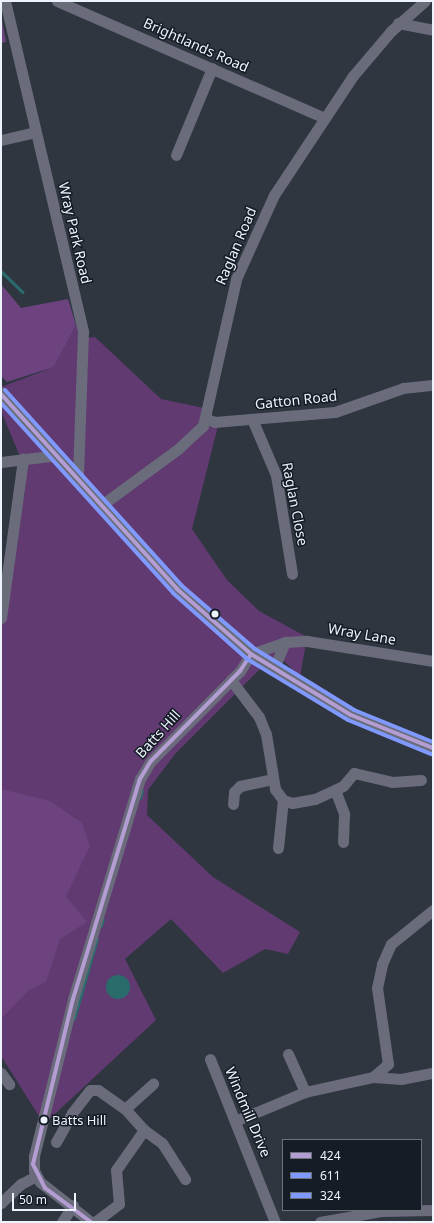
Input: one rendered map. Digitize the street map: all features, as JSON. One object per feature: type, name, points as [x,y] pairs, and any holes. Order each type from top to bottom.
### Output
[{"type":"main road","points":[[1,394],[59,455],[177,588],[251,654],[351,715],[433,748]]},
{"type":"street","name":"Wray Park Road","points":[[5,1],[83,332],[78,476]]},
{"type":"street","name":"Brightlands Road","points":[[57,1],[322,117]]},
{"type":"street","name":"Raglan Road","points":[[206,419],[236,279],[274,195],[322,117],[398,23],[425,1]]},
{"type":"street","points":[[398,23],[433,30]]},
{"type":"street","points":[[176,156],[212,68]]},
{"type":"street","points":[[1,140],[35,132]]},
{"type":"street","name":"Gatton Road","points":[[206,419],[252,419],[289,413],[341,411],[403,388],[433,385]]},
{"type":"street","points":[[103,504],[178,449],[206,419]]},
{"type":"street","name":"Raglan Close","points":[[252,419],[276,475],[292,574]]},
{"type":"street","points":[[1,462],[59,455]]},
{"type":"street","points":[[1,618],[23,459]]},
{"type":"street","points":[[274,668],[285,642]]},
{"type":"street","name":"Wray Lane","points":[[251,654],[285,642],[319,642],[433,661]]},
{"type":"street","name":"Batts Hill","points":[[36,1176],[34,1156],[40,1127],[132,797],[151,761],[231,680],[251,654]]},
{"type":"street","points":[[231,680],[250,702],[266,734],[272,779],[283,800],[278,848]]},
{"type":"street","points":[[283,800],[292,803],[316,799],[335,790],[354,773],[392,782],[421,780]]},
{"type":"street","points":[[233,804],[234,792],[240,786],[272,779]]},
{"type":"street","points":[[335,790],[344,814],[343,842]]},
{"type":"street","points":[[401,1079],[388,1064],[377,988],[382,964],[391,944],[433,910]]},
{"type":"street","points":[[288,1054],[306,1092]]},
{"type":"street","name":"Windmill Drive","points":[[210,1059],[275,1222]]},
{"type":"street","points":[[373,1076],[388,1064]]},
{"type":"street","points":[[1,1073],[9,1084]]},
{"type":"street","points":[[235,1120],[306,1092],[373,1076],[401,1079],[433,1073]]},
{"type":"street","points":[[124,1109],[153,1084]]},
{"type":"street","points":[[56,1142],[72,1113],[90,1090],[98,1090],[124,1109],[144,1130],[162,1143],[185,1179]]},
{"type":"street","points":[[95,1222],[119,1204],[116,1170],[144,1130]]},
{"type":"street","points":[[1,1203],[21,1184],[36,1176],[45,1188],[73,1205],[91,1222]]},
{"type":"street","points":[[62,1222],[73,1205]]},
{"type":"street","points":[[422,1210],[433,1210]]},
{"type":"street","points":[[320,1222],[377,1211]]},
{"type":"shaded area","points":[[1,14],[6,42],[1,43]]},
{"type":"shaded area","points":[[1,284],[21,308],[68,299],[76,325],[54,367],[7,382],[1,376]]},
{"type":"shaded area","points":[[76,325],[86,338],[95,337],[161,399],[204,408],[207,427],[218,426],[192,529],[227,580],[259,611],[307,637],[300,677],[283,660],[271,658],[175,754],[148,790],[147,815],[213,877],[300,932],[288,954],[265,949],[223,973],[171,919],[125,959],[156,1020],[44,1124],[1,1056],[1,595],[25,492],[19,454],[1,411],[1,387],[54,367]]},
{"type":"shaded area","points":[[1,789],[50,801],[82,823],[90,846],[66,896],[87,922],[60,939],[46,982],[29,990],[1,1019]]},
{"type":"shaded area","points":[[118,975],[126,979],[130,987],[126,995],[118,999],[110,995],[106,987],[110,979]]},
{"type":"waterway","points":[[1,271],[23,292]]},
{"type":"waterway","points":[[140,798],[142,791]]},
{"type":"waterway","points":[[101,926],[103,920]]},
{"type":"waterway","points":[[74,1019],[97,939]]},
{"type":"transit line","name":"324","points":[[5,390],[181,585],[255,649],[354,710],[433,742]]},
{"type":"transit line","name":"424","points":[[1,394],[177,589],[251,654],[351,715],[433,748]]},
{"type":"transit line","name":"611","points":[[1,403],[173,593],[247,659],[348,720],[431,754]]},
{"type":"transit line","name":"424","points":[[91,1222],[45,1188],[33,1164],[73,999],[140,779],[151,761],[240,671],[251,654]]},
{"type":"place","name":"Batts Hill","points":[[44,1120]]}]
